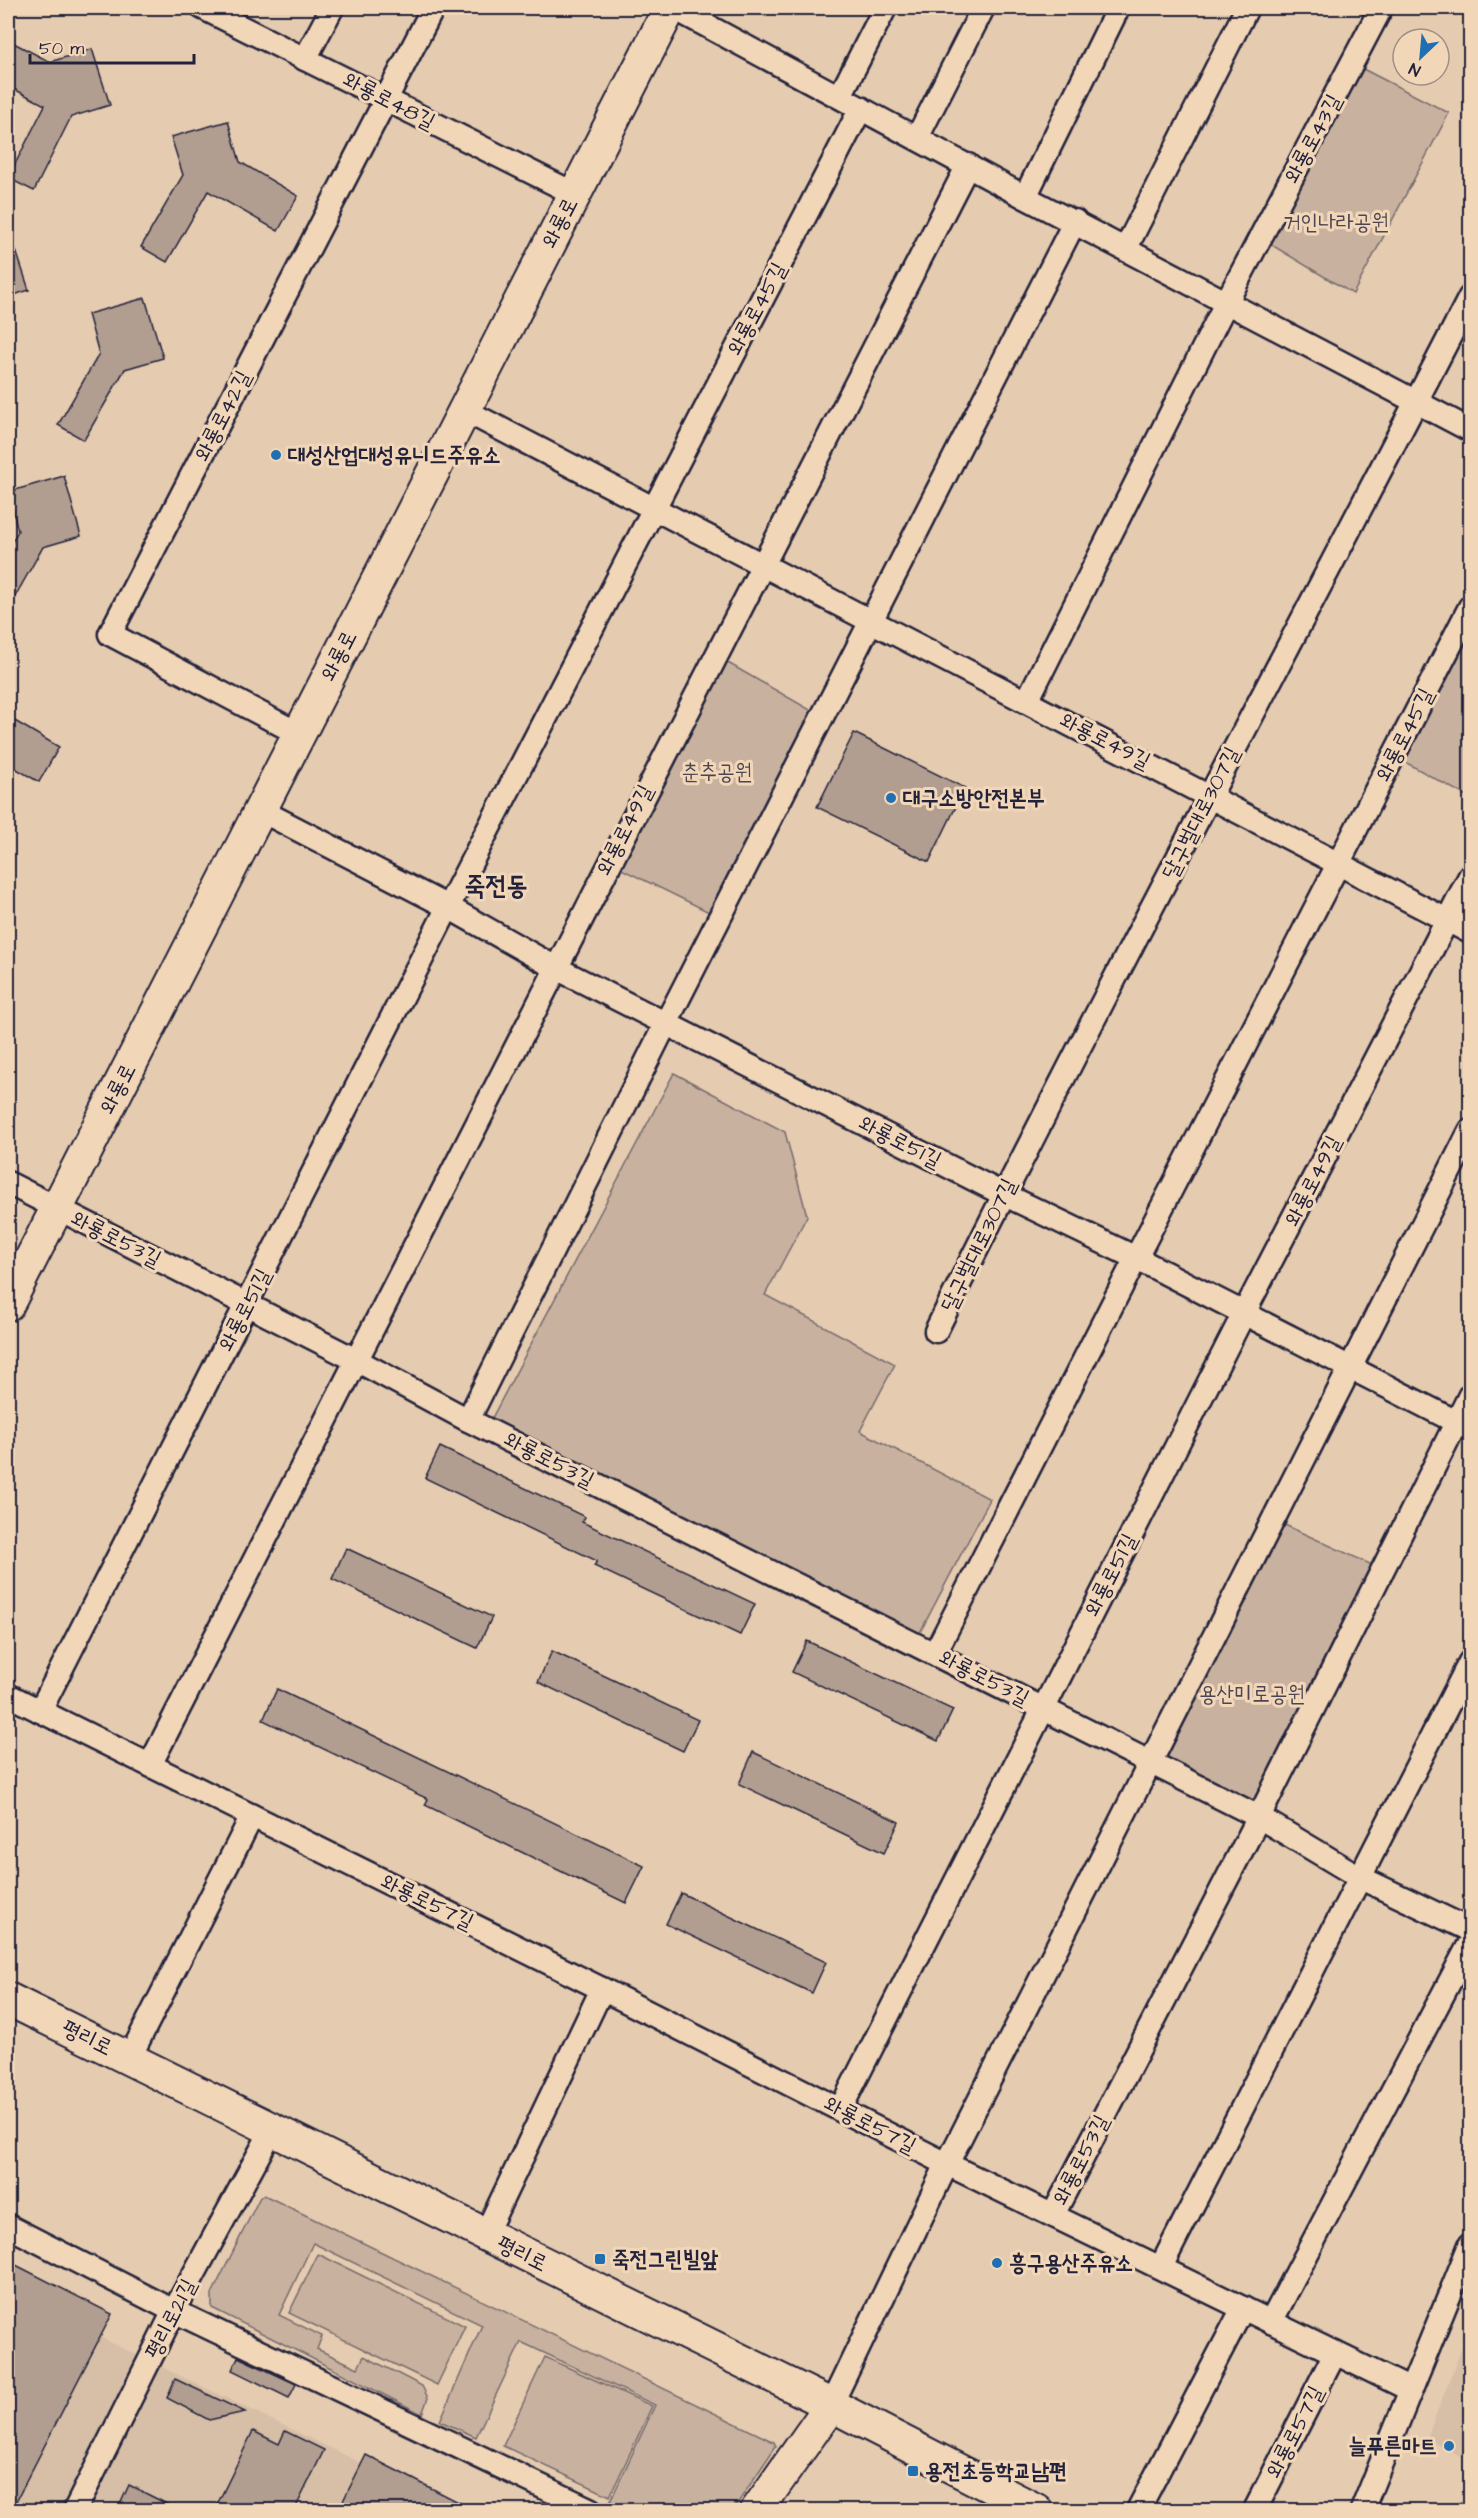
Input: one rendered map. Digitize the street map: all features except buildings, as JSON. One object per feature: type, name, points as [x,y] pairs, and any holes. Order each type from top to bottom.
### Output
[{"type":"main road","name":"와룡로","points":[[8,1304],[464,410],[672,8]]},
{"type":"main road","name":"평리로","points":[[8,1999],[831,2405],[1036,2511]]},
{"type":"main road","points":[[756,2511],[831,2405]]},
{"type":"street","name":"와룡로48길","points":[[203,8],[575,194]]},
{"type":"street","points":[[305,59],[332,8]]},
{"type":"street","name":"와룡로42길","points":[[299,734],[110,634],[433,8]]},
{"type":"street","points":[[672,8],[1025,197],[1075,221],[1470,429]]},
{"type":"street","points":[[840,96],[885,8]]},
{"type":"street","points":[[917,138],[983,8]]},
{"type":"street","points":[[1025,197],[1118,8]]},
{"type":"street","points":[[1126,248],[1247,8]]},
{"type":"street","name":"와룡로43길","points":[[1227,301],[1381,8]]},
{"type":"street","name":"와룡로45길","points":[[653,509],[861,108]]},
{"type":"street","points":[[760,564],[968,165]]},
{"type":"street","points":[[468,1420],[666,1023],[1075,221]]},
{"type":"street","name":"달구벌대로307길","points":[[936,1331],[1004,1194],[1210,795],[1470,297]]},
{"type":"street","points":[[1027,701],[1227,301]]},
{"type":"street","name":"와룡로49길","points":[[464,410],[1340,862],[1470,932]]},
{"type":"street","points":[[448,907],[653,509]]},
{"type":"street","name":"와룡로49길","points":[[555,968],[760,564]]},
{"type":"street","name":"와룡로45길","points":[[1340,862],[1470,607]]},
{"type":"street","name":"와룡로51길","points":[[260,810],[448,907],[555,968],[1136,1258],[1464,1425]]},
{"type":"street","points":[[935,1653],[1340,862]]},
{"type":"street","points":[[1448,921],[1470,876]]},
{"type":"street","name":"와룡로51길","points":[[40,1711],[448,907]]},
{"type":"street","name":"와룡로49길","points":[[1244,1313],[1448,921]]},
{"type":"street","points":[[150,1765],[358,1361],[555,968]]},
{"type":"street","points":[[831,2405],[947,2164],[1470,1131]]},
{"type":"street","name":"와룡로53길","points":[[8,1183],[358,1361],[468,1420],[1259,1817],[1361,1878],[1470,1930]]},
{"type":"street","name":"와룡로51길","points":[[1044,1708],[1244,1313]]},
{"type":"street","points":[[1259,1817],[1464,1425],[1470,1395]]},
{"type":"street","points":[[1161,2267],[1361,1878],[1464,1689],[1470,1662]]},
{"type":"street","name":"와룡로57길","points":[[8,1695],[602,1989],[947,2164],[1411,2391]]},
{"type":"street","name":"와룡로53길","points":[[840,2110],[1044,1708]]},
{"type":"street","points":[[129,2059],[252,1816]]},
{"type":"street","name":"와룡로53길","points":[[1053,2215],[1259,1817]]},
{"type":"street","points":[[1271,2322],[1470,1943]]},
{"type":"street","points":[[485,2235],[602,1989]]},
{"type":"street","name":"평리로21길","points":[[75,2511],[174,2311],[272,2130]]},
{"type":"street","points":[[8,2226],[174,2311],[591,2511]]},
{"type":"street","points":[[1362,2511],[1470,2245]]},
{"type":"street","points":[[1138,2511],[1243,2308]]},
{"type":"street","name":"와룡로57길","points":[[1255,2511],[1335,2353]]},
{"type":"shaded area","points":[[8,2293],[459,2510],[8,2510]]},
{"type":"shaded area","points":[[1470,2327],[1470,2461],[1427,2438]]},
{"type":"green space","name":"거인나라공원","points":[[1363,69],[1391,83],[1391,87],[1398,87],[1449,113],[1353,294],[1270,244]]},
{"type":"green space","points":[[1470,607],[1470,798],[1394,756]]},
{"type":"green space","name":"춘추공원","points":[[714,655],[812,711],[709,912],[609,863]]},
{"type":"green space","points":[[674,1073],[785,1132],[807,1216],[765,1295],[895,1364],[860,1431],[990,1499],[916,1640],[492,1418]]},
{"type":"green space","name":"용산미로공원","points":[[1274,1520],[1381,1569],[1261,1809],[1156,1755]]},
{"type":"green space","points":[[264,2195],[774,2442],[776,2446],[733,2510],[629,2510],[610,2502],[655,2405],[521,2342],[476,2437],[440,2421],[482,2325],[313,2243],[279,2315],[322,2336],[317,2349],[358,2368],[364,2356],[422,2386],[428,2398],[422,2414],[212,2308],[212,2294],[260,2197]]},
{"type":"green space","points":[[318,2254],[465,2326],[437,2385],[289,2313]]},
{"type":"green space","points":[[545,2357],[652,2406],[610,2496],[503,2446]]},
{"type":"place","name":"대성산업대성유니드주유소","points":[[276,455]]},
{"type":"place","name":"대구소방안전본부","points":[[891,798]]},
{"type":"place","name":"죽전그린빌앞","points":[[600,2259]]},
{"type":"place","name":"흥구용산주유소","points":[[997,2263]]},
{"type":"place","name":"늘푸른마트","points":[[1449,2446]]},
{"type":"place","name":"용전초등학교남편","points":[[913,2471]]},
{"type":"district","name":"죽전동","points":[[496,886]]}]
